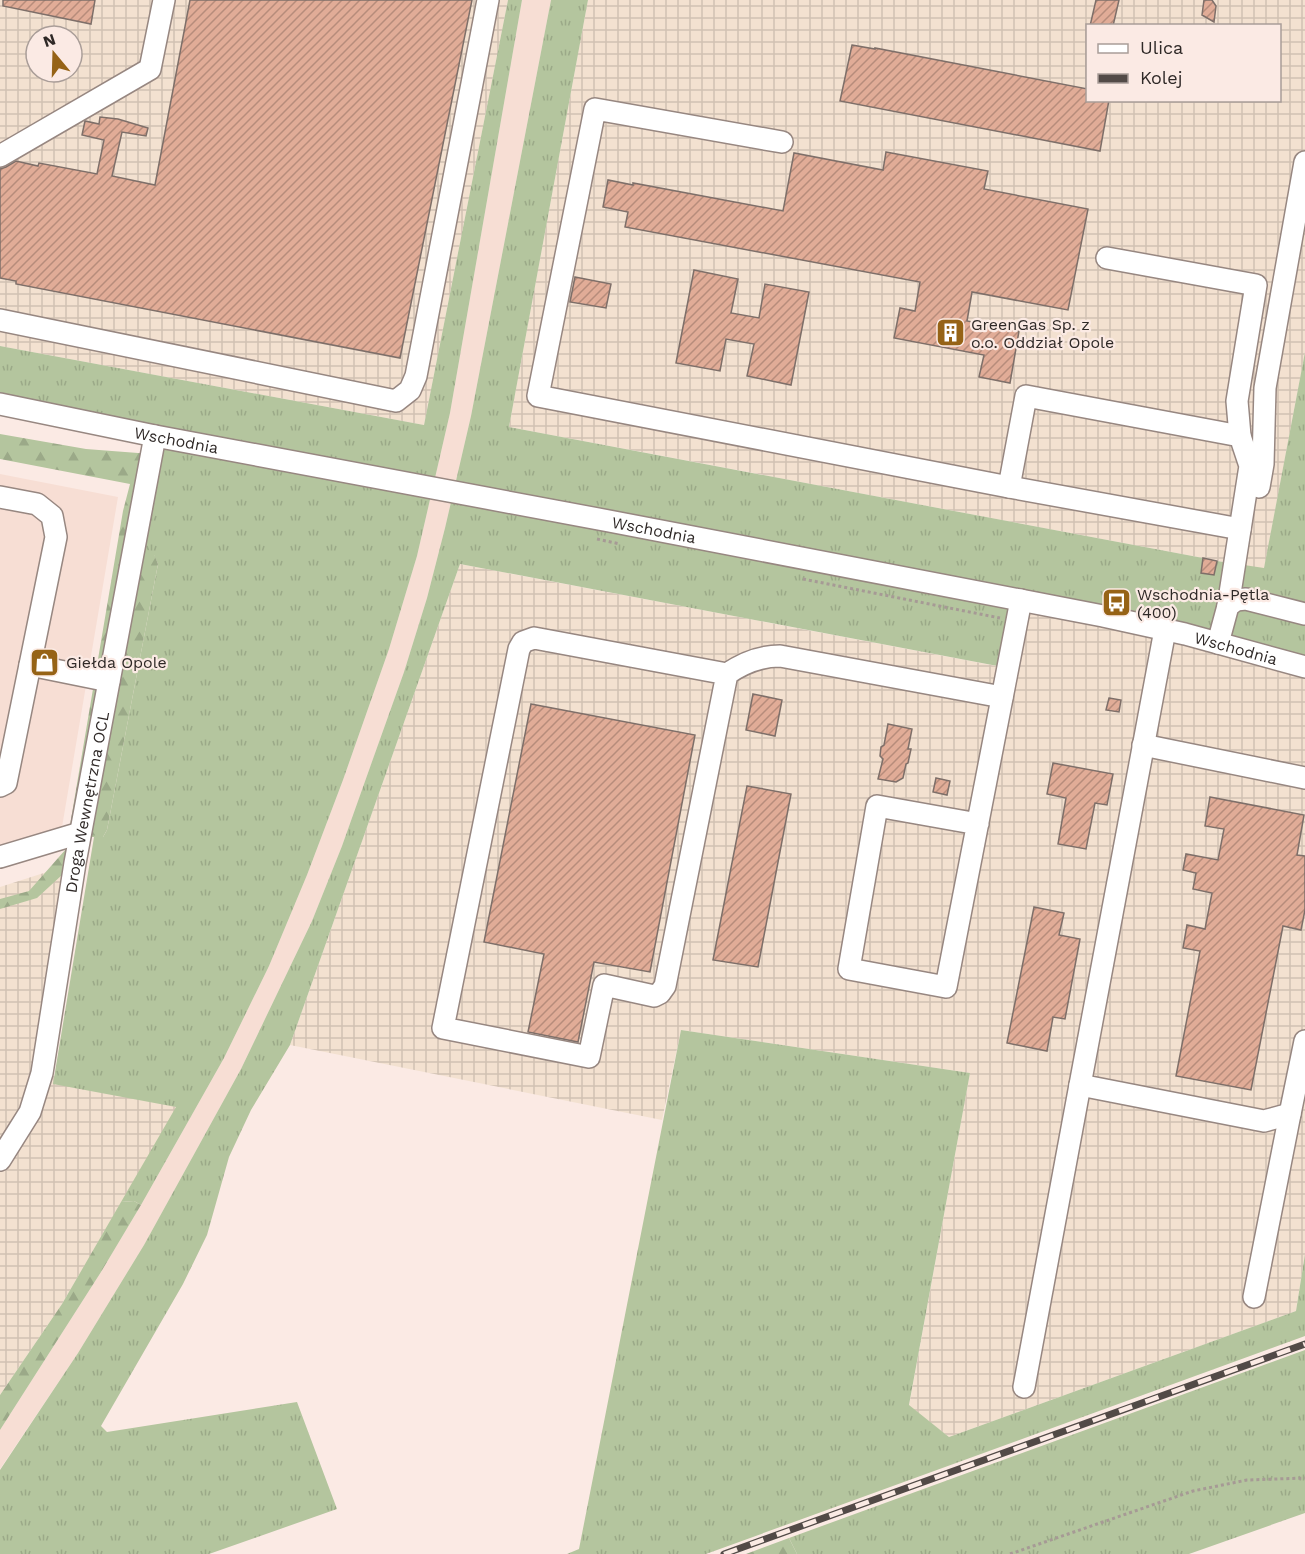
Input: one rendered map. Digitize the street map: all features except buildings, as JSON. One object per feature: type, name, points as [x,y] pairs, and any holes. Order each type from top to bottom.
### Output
[{"type":"street","points":[[0,156],[150,69],[164,0]]},
{"type":"street","points":[[0,320],[396,401],[410,390],[416,376],[488,0]]},
{"type":"street","points":[[782,142],[595,109],[538,396],[1240,529]]},
{"type":"street","points":[[1235,564],[1250,531],[1263,464],[1265,388],[1305,162]]},
{"type":"street","points":[[1107,258],[1256,285],[1237,401],[1240,436],[1250,466],[1228,606],[1218,643]]},
{"type":"street","points":[[1009,487],[1026,396],[1240,436]]},
{"type":"street","name":"Wschodnia","points":[[0,404],[154,436],[1021,600],[1165,630],[1305,667]]},
{"type":"street","name":"Droga Wewnętrzna OCL","points":[[0,1160],[30,1112],[42,1073],[80,833],[154,436]]},
{"type":"street","points":[[0,497],[37,504],[52,516],[56,537],[6,783],[0,786]]},
{"type":"street","points":[[1228,606],[1240,599],[1305,614]]},
{"type":"street","points":[[978,824],[877,806],[849,969],[946,987],[978,824],[1021,600]]},
{"type":"street","points":[[1023,1387],[1165,630]]},
{"type":"street","points":[[728,674],[534,638],[523,642],[519,649],[443,1028],[589,1057],[604,985],[654,996],[660,993],[664,986],[728,674],[734,669],[756,659],[780,656],[1002,697]]},
{"type":"street","points":[[30,665],[109,681]]},
{"type":"street","points":[[1143,745],[1305,778]]},
{"type":"street","points":[[0,856],[80,833]]},
{"type":"street","points":[[1254,1297],[1305,1041]]},
{"type":"street","points":[[1080,1084],[1264,1121],[1290,1114]]},
{"type":"path","points":[[1010,1554],[1193,1491],[1247,1480],[1305,1478]]},
{"type":"shaded area","points":[[0,0],[508,0],[424,425],[0,346]]},
{"type":"shaded area","points":[[522,0],[551,0],[471,416],[427,598],[404,672],[342,846],[312,921],[241,1069],[144,1245],[78,1353],[0,1469],[0,1430],[101,1272],[224,1058],[269,966],[343,780],[389,649],[417,556],[450,413]]},
{"type":"shaded area","points":[[588,0],[1305,0],[1305,352],[1264,569],[509,427]]},
{"type":"shaded area","name":"Giełda Opole","points":[[0,474],[118,497],[62,827],[0,846]]},
{"type":"shaded area","points":[[460,564],[1007,668],[1021,600],[1305,667],[1305,1254],[1296,1311],[949,1437],[909,1406],[970,1073],[681,1030],[662,1120],[290,1045]]},
{"type":"shaded area","points":[[75,863],[42,1073],[177,1107],[62,1304],[0,1395],[0,887]]},
{"type":"green space","points":[[508,0],[522,0],[450,413],[417,556],[389,649],[343,780],[269,966],[224,1058],[141,1205],[134,1201],[121,1202],[176,1107],[53,1084],[94,837],[103,837],[107,830],[158,564],[154,555],[132,559],[154,436],[0,404],[0,346],[424,425]]},
{"type":"green space","points":[[551,0],[588,0],[509,427],[1203,558],[1201,573],[1214,575],[1217,561],[1264,568],[1305,352],[1305,667],[1021,600],[1008,668],[460,564],[290,1045],[251,1110],[229,1157],[207,1235],[183,1284],[101,1426],[107,1432],[297,1402],[337,1509],[209,1554],[0,1554],[0,1470],[78,1353],[144,1245],[241,1069],[312,921],[342,846],[404,672],[427,598],[471,416]]},
{"type":"green space","points":[[0,434],[86,449],[151,454],[133,559],[148,550],[154,554],[158,564],[107,830],[103,837],[90,837],[75,863],[37,898],[0,909],[0,899],[29,891],[66,849],[123,511],[130,484],[0,459]]},
{"type":"green space","points":[[681,1030],[970,1073],[909,1405],[949,1437],[1296,1311],[1305,1254],[1305,1336],[706,1554],[567,1554],[579,1549]]},
{"type":"green space","points":[[134,1201],[141,1205],[0,1430],[0,1395],[62,1304],[121,1202]]},
{"type":"green space","points":[[1305,1350],[1305,1513],[1189,1554],[797,1554],[789,1538]]},
{"type":"green space","points":[[789,1538],[797,1554],[746,1554]]},
{"type":"railway","points":[[724,1554],[1305,1344]]},
{"type":"place","name":"GreenGas Sp. z o.o. Oddział Opole","points":[[950,333]]},
{"type":"place","name":"Wschodnia-Pętla (400)","points":[[1116,603]]},
{"type":"place","name":"Giełda Opole","points":[[45,662]]}]
